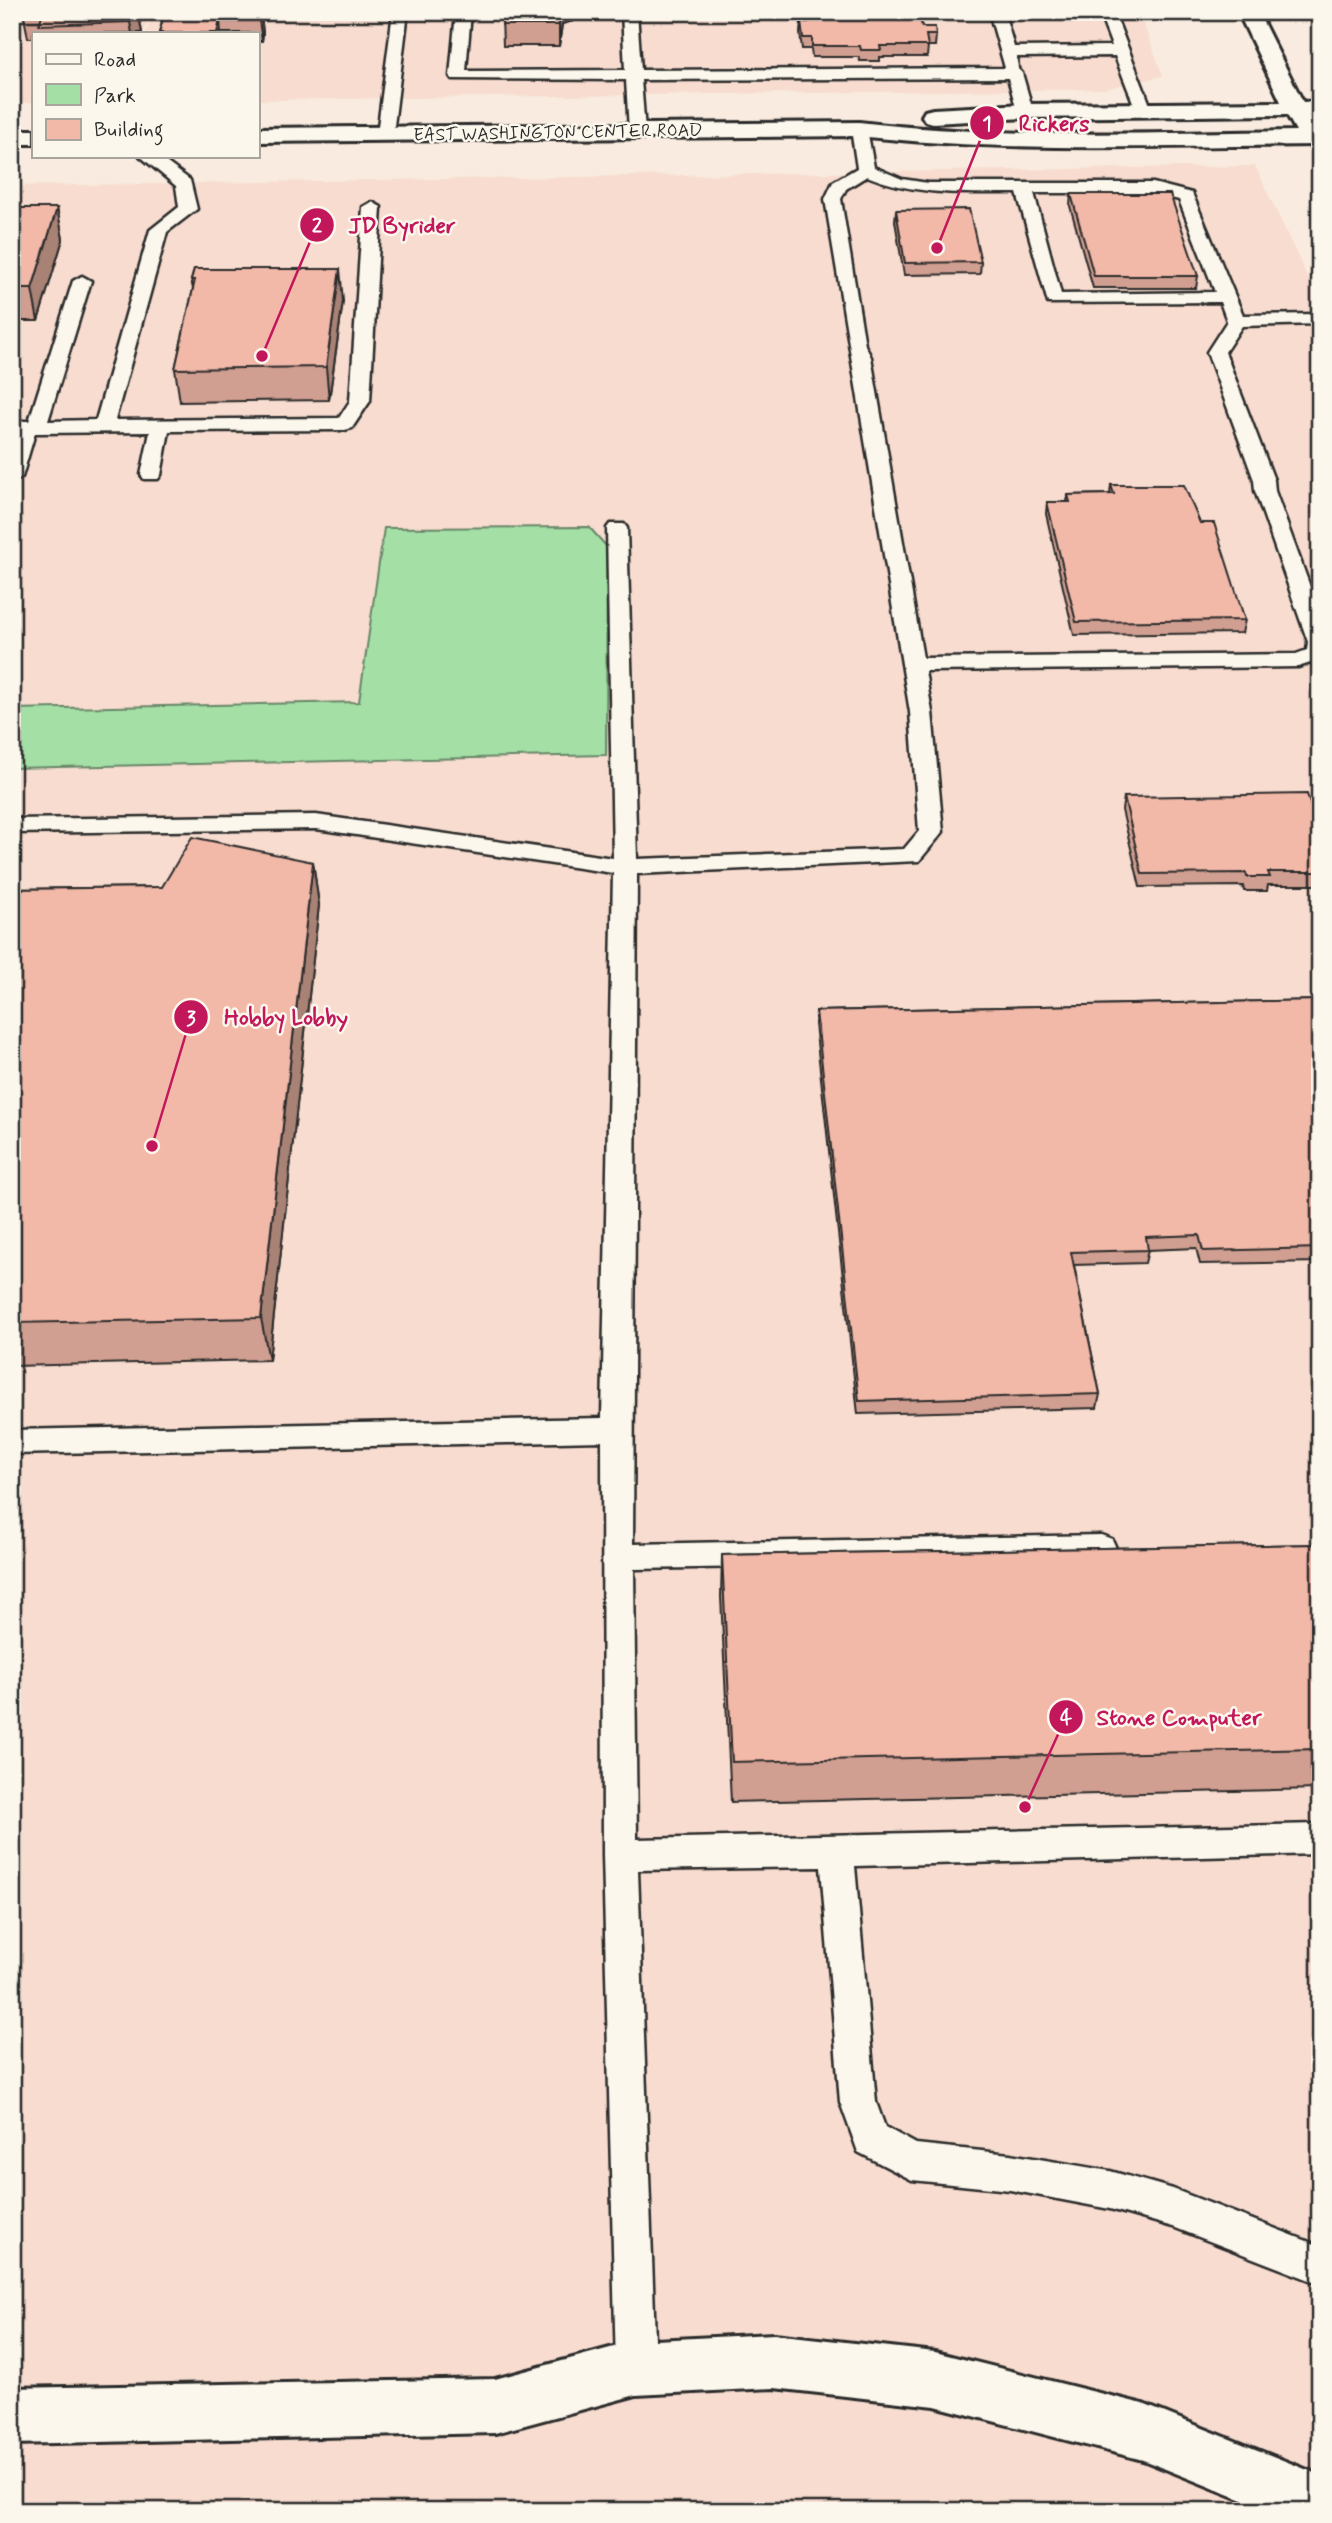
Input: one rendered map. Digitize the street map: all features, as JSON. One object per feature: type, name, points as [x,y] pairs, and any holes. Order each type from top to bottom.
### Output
[{"type":"main road","points":[[1248,12],[1295,108],[1314,138],[1320,160]]},
{"type":"main road","name":"EAST WASHINGTON CENTER ROAD","points":[[859,129],[925,116],[1025,111],[1320,108]]},
{"type":"main road","name":"EAST WASHINGTON CENTER ROAD","points":[[259,135],[859,129],[927,138],[1037,141],[1314,138]]},
{"type":"main road","points":[[12,137],[32,137]]},
{"type":"main road","points":[[12,2416],[495,2406],[636,2368],[774,2361],[935,2379],[1143,2432],[1313,2505]]},
{"type":"lane","points":[[385,134],[401,12]]},
{"type":"lane","points":[[464,12],[458,76],[1014,74]]},
{"type":"lane","points":[[629,12],[637,131]]},
{"type":"lane","points":[[996,12],[1025,111]]},
{"type":"lane","points":[[1106,12],[1144,110]]},
{"type":"lane","points":[[1008,52],[1121,51]]},
{"type":"lane","points":[[859,129],[866,170]]},
{"type":"lane","points":[[104,426],[159,230],[187,209],[184,184],[151,158]]},
{"type":"lane","points":[[866,170],[898,183],[928,188],[1153,188],[1186,197],[1236,321]]},
{"type":"lane","points":[[12,826],[316,822],[625,867],[911,856],[931,832],[921,712],[862,357],[856,345],[834,200],[839,186],[866,170]]},
{"type":"lane","points":[[1024,188],[1054,299],[1227,297]]},
{"type":"lane","points":[[25,427],[345,424],[360,401],[372,207]]},
{"type":"lane","points":[[12,477],[25,427],[82,281]]},
{"type":"lane","points":[[1236,321],[1320,319]]},
{"type":"lane","points":[[914,665],[1298,660],[1317,654],[1319,642],[1265,491],[1264,480],[1216,352],[1236,321]]},
{"type":"lane","points":[[151,475],[161,425]]},
{"type":"lane","points":[[617,528],[625,867],[617,1429],[620,1855],[636,2368]]},
{"type":"lane","points":[[12,1442],[617,1429]]},
{"type":"lane","points":[[618,1557],[1127,1548]]},
{"type":"lane","points":[[620,1855],[1320,1839]]},
{"type":"lane","points":[[837,1851],[858,2102],[871,2139],[912,2162],[1010,2172],[1111,2190],[1173,2208],[1320,2265]]},
{"type":"shaded area","points":[[12,12],[150,12],[144,32],[32,32],[32,103],[12,103]]},
{"type":"shaded area","points":[[152,12],[1139,12],[1163,76],[1103,89],[259,100],[259,32],[146,32]]},
{"type":"shaded area","points":[[1255,166],[1320,304],[1320,2511],[12,2511],[12,186]]},
{"type":"green space","points":[[589,527],[607,547],[606,755],[12,768],[12,709],[359,702],[384,528]]},
{"type":"building","points":[[43,12],[134,12],[130,22],[39,25]]},
{"type":"building","points":[[165,12],[261,13],[259,20],[220,20],[217,32],[159,32]]},
{"type":"building","points":[[502,12],[560,12],[559,25],[502,25]]},
{"type":"building","points":[[807,12],[919,12],[922,27],[935,27],[936,35],[926,35],[928,46],[880,46],[881,50],[861,50],[860,46],[812,46],[812,38],[803,38],[801,22],[808,22]]},
{"type":"building","points":[[1071,194],[1170,194],[1198,276],[1094,276]]},
{"type":"building","points":[[12,208],[57,208],[32,289],[12,289]]},
{"type":"building","points":[[969,209],[981,262],[905,263],[896,210]]},
{"type":"building","points":[[194,269],[340,269],[326,367],[175,369],[195,280],[191,280]]},
{"type":"building","points":[[1111,485],[1184,485],[1200,523],[1214,523],[1245,620],[1076,622],[1047,502],[1070,502],[1068,495],[1114,494]]},
{"type":"building","points":[[1307,794],[1320,836],[1320,872],[1268,872],[1270,877],[1247,877],[1246,873],[1142,874],[1124,797]]},
{"type":"building","points":[[192,837],[313,862],[261,1318],[12,1323],[12,889],[162,887]]},
{"type":"building","points":[[1320,1000],[1320,1248],[1203,1251],[1199,1235],[1146,1237],[1148,1250],[1071,1252],[1100,1394],[859,1401],[816,1011]]},
{"type":"building","points":[[1320,1544],[1320,1749],[732,1762],[722,1555]]},
{"type":"place","name":"Rickers","points":[[937,248]]},
{"type":"place","name":"JD Byrider","points":[[262,356]]},
{"type":"place","name":"Hobby Lobby","points":[[152,1146]]},
{"type":"place","name":"Stone Computer","points":[[1025,1807]]}]
